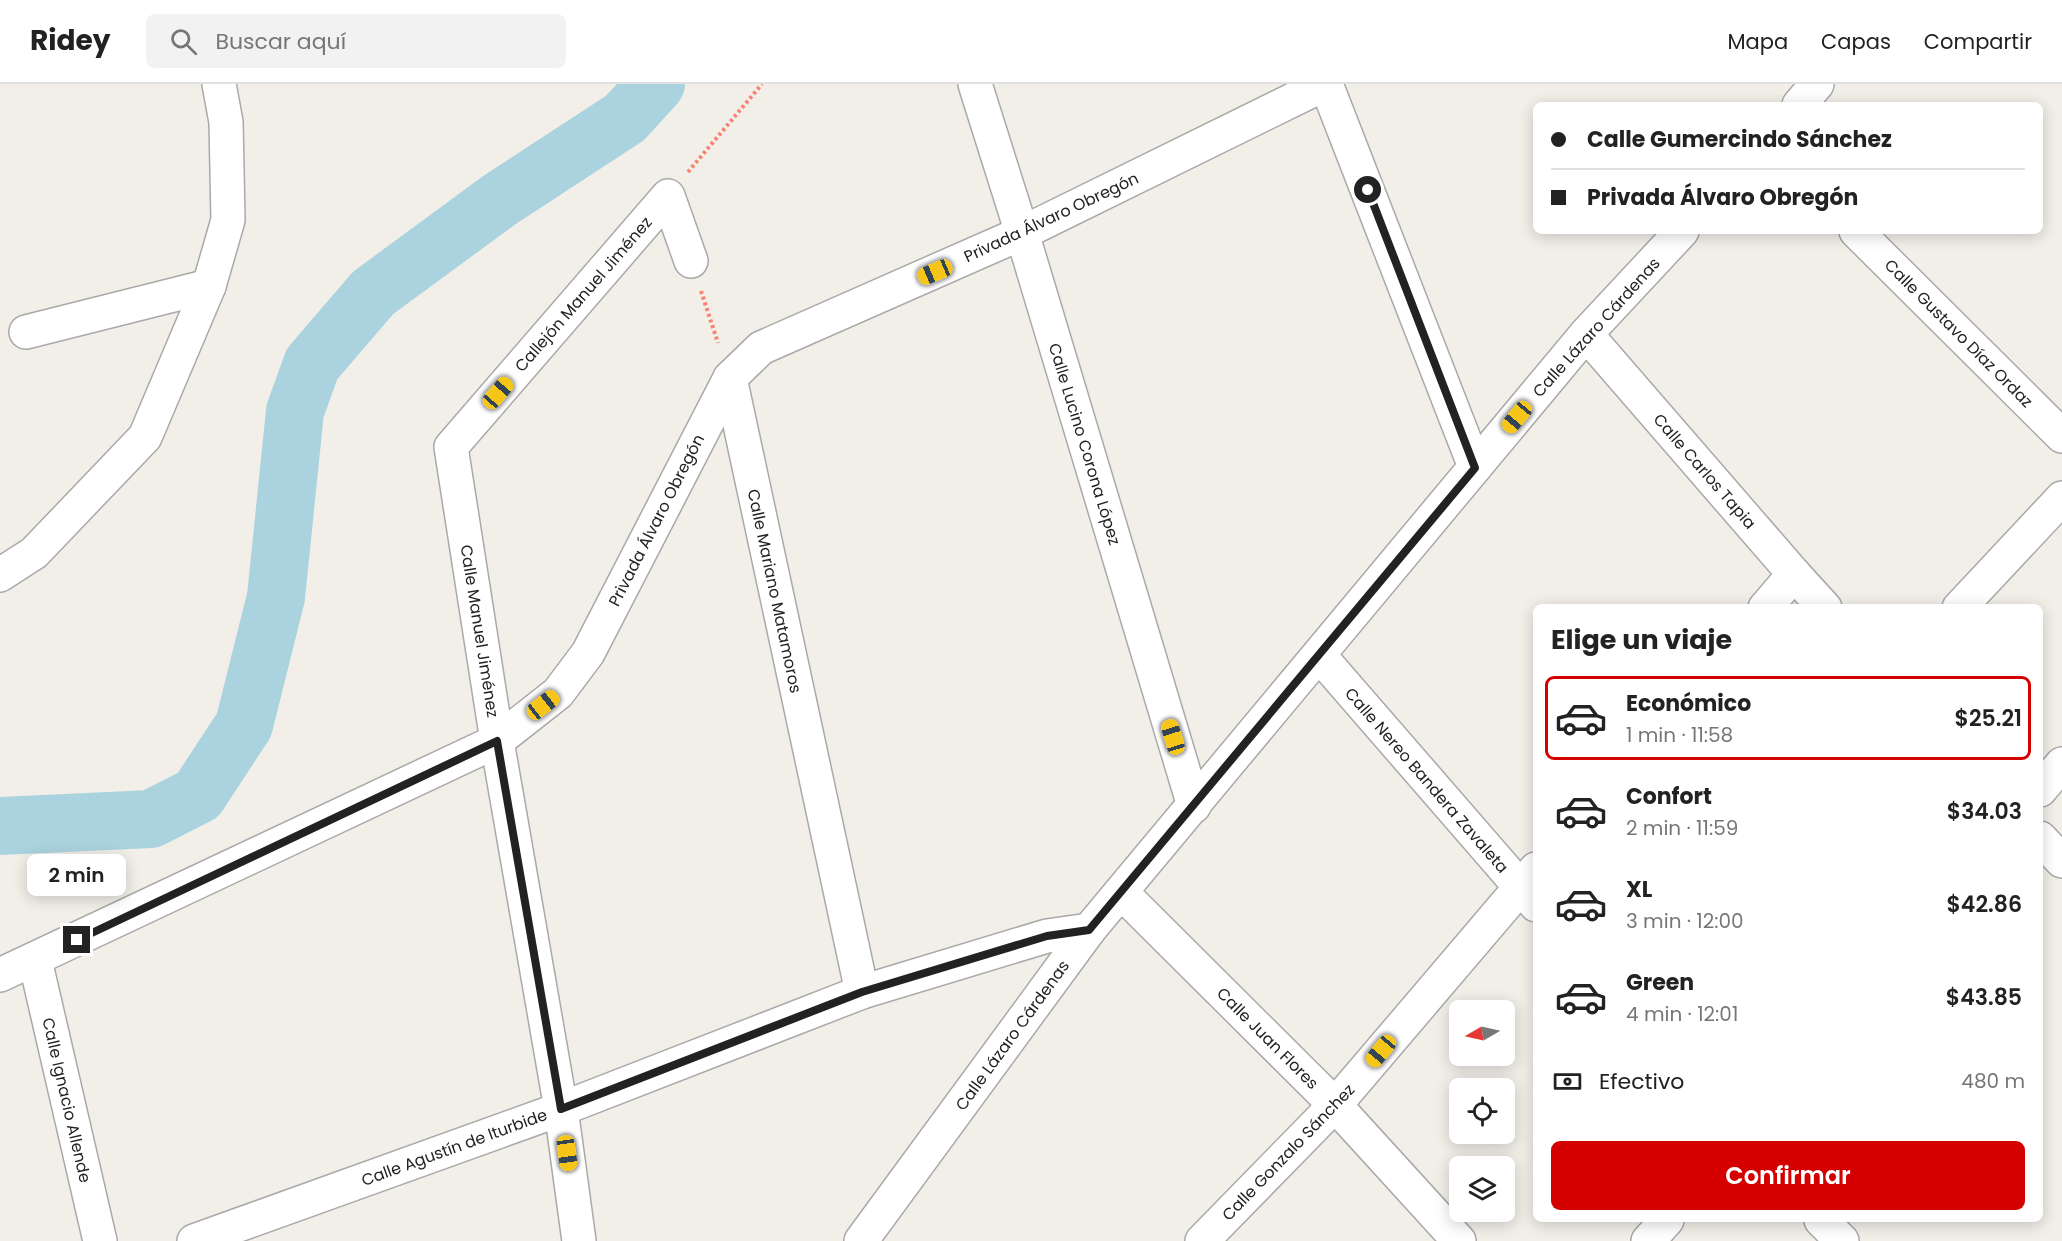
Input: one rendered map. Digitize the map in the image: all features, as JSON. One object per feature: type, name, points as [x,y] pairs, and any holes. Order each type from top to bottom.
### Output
[{"type":"street","points":[[0,575],[34,553],[145,437],[209,286],[228,220],[226,122],[219,84]]},
{"type":"street","name":"Calle Lucino Corona López","points":[[975,84],[1194,806]]},
{"type":"street","points":[[1325,84],[1475,468]]},
{"type":"street","name":"Privada Álvaro Obregón","points":[[0,975],[497,741],[558,693],[588,653],[730,378],[761,348],[1022,234],[1325,84]]},
{"type":"street","points":[[1802,102],[1817,84]]},
{"type":"street","points":[[668,196],[691,261]]},
{"type":"street","name":"Callejón Manuel Jiménez","points":[[451,447],[668,196]]},
{"type":"street","name":"Calle Lázaro Cárdenas","points":[[861,1241],[1089,930],[1586,333],[1679,234]]},
{"type":"street","name":"Calle Gustavo Díaz Ordaz","points":[[1859,234],[2062,436]]},
{"type":"street","points":[[26,332],[209,286]]},
{"type":"street","name":"Calle Carlos Tapia","points":[[1586,333],[1821,604]]},
{"type":"street","name":"Calle Mariano Matamoros","points":[[730,378],[862,992]]},
{"type":"street","name":"Calle Manuel Jiménez","points":[[451,447],[497,741],[561,1109],[579,1241]]},
{"type":"street","points":[[1963,604],[2062,498]]},
{"type":"street","points":[[1768,604],[1794,574]]},
{"type":"street","name":"Calle Nereo Bandera Zavaleta","points":[[1319,656],[1531,887]]},
{"type":"street","points":[[2043,786],[2062,764]]},
{"type":"street","points":[[2043,841],[2062,861]]},
{"type":"street","name":"Calle Gonzalo Sánchez","points":[[1202,1241],[1335,1106],[1531,887]]},
{"type":"street","name":"Calle Juan Flores","points":[[1122,892],[1335,1106],[1459,1241]]},
{"type":"street","name":"Calle Agustín de Iturbide","points":[[194,1241],[561,1109],[862,992],[1047,936],[1089,930]]},
{"type":"street","name":"Calle Ignacio Allende","points":[[34,960],[100,1241]]},
{"type":"street","points":[[1648,1241],[1665,1222]]},
{"type":"street","points":[[1823,1222],[1842,1241]]},
{"type":"path","points":[[668,196],[762,84]]},
{"type":"path","points":[[691,261],[730,378]]},
{"type":"waterway","points":[[0,826],[151,819],[198,795],[244,725],[276,597],[295,411],[312,364],[373,293],[498,201],[625,118],[656,84]]},
{"type":"route","points":[[77,940],[497,741],[561,1109],[862,992],[1047,936],[1089,930],[1475,468],[1368,190]]}]
